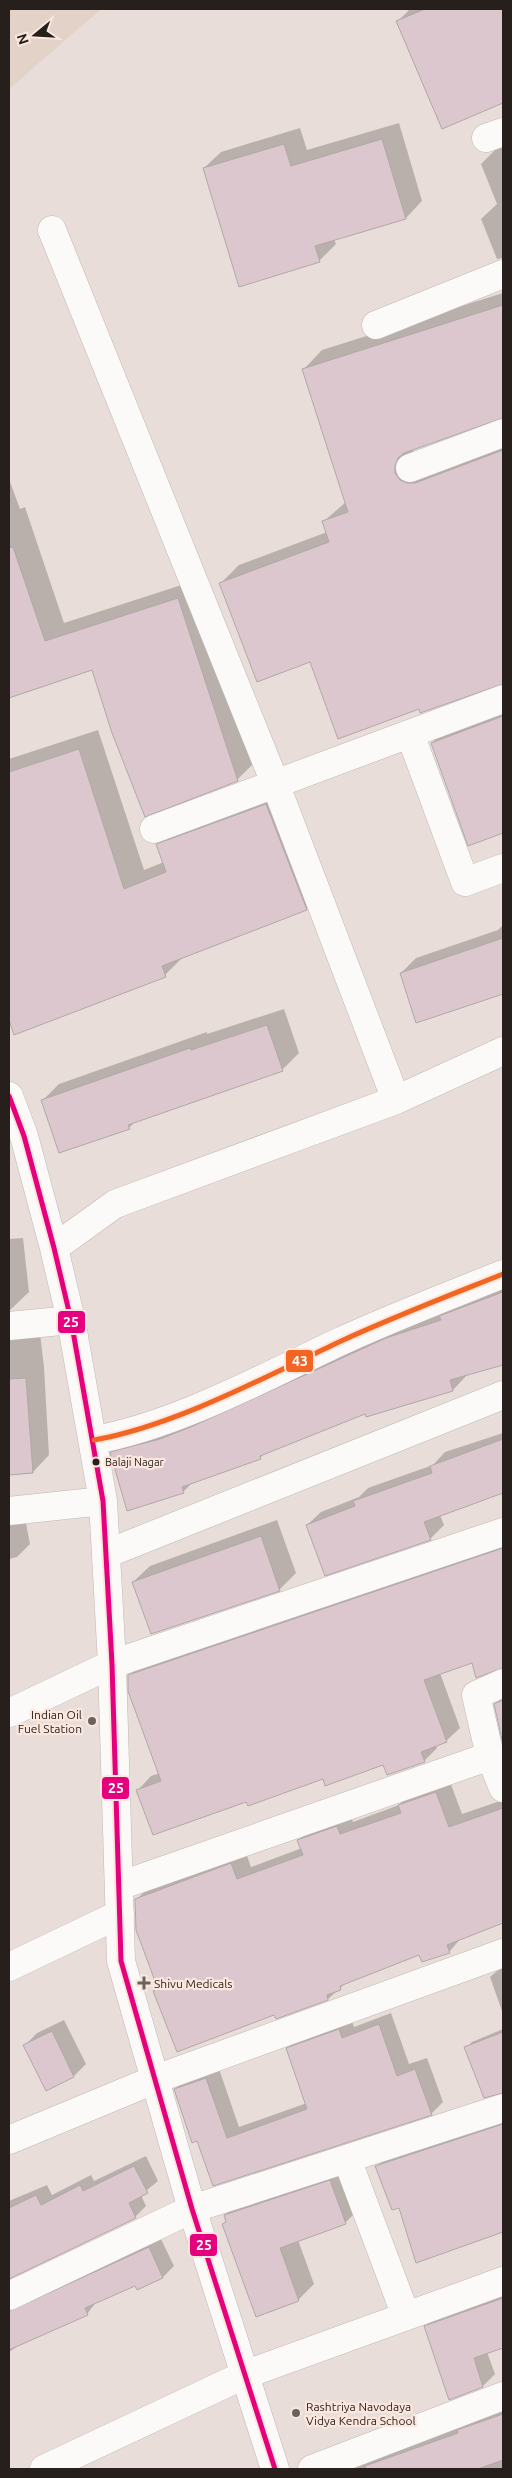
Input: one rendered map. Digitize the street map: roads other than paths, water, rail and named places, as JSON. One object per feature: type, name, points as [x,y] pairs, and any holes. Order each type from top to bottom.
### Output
[{"type":"street","points":[[52,230],[275,783],[396,1100]]},
{"type":"street","points":[[376,325],[503,274]]},
{"type":"street","points":[[410,468],[503,433]]},
{"type":"street","points":[[154,829],[503,700]]},
{"type":"street","points":[[410,734],[465,882],[503,868]]},
{"type":"street","points":[[54,1248],[115,1204],[396,1100],[503,1051]]},
{"type":"street","points":[[9,1096],[16,1137],[54,1248],[71,1320],[94,1440],[103,1501],[112,1664],[121,1961],[192,2209],[276,2469]]},
{"type":"street","points":[[94,1440],[120,1436],[205,1404],[392,1317],[503,1274]]},
{"type":"street","points":[[9,1326],[71,1320]]},
{"type":"street","points":[[106,1554],[503,1396]]},
{"type":"street","points":[[9,1511],[103,1501]]},
{"type":"street","points":[[9,1713],[112,1664],[503,1532]]},
{"type":"street","points":[[503,1683],[476,1695],[490,1756],[503,1788]]},
{"type":"street","points":[[119,1886],[490,1756]]},
{"type":"street","points":[[9,1967],[120,1914]]},
{"type":"street","points":[[9,2140],[156,2079],[503,1953]]},
{"type":"street","points":[[9,2296],[192,2209],[503,2108]]},
{"type":"street","points":[[347,2159],[406,2316]]},
{"type":"street","points":[[44,2469],[244,2374],[503,2281]]},
{"type":"street","points":[[312,2469],[503,2396]]},
{"type":"place","name":"Balaji Nagar","points":[[96,1462]]},
{"type":"place","name":"Indian Oil Fuel Station","points":[[92,1721]]},
{"type":"place","name":"Shivu Medicals","points":[[144,1983]]},
{"type":"place","name":"Rashtriya Navodaya Vidya Kendra School","points":[[296,2413]]}]
